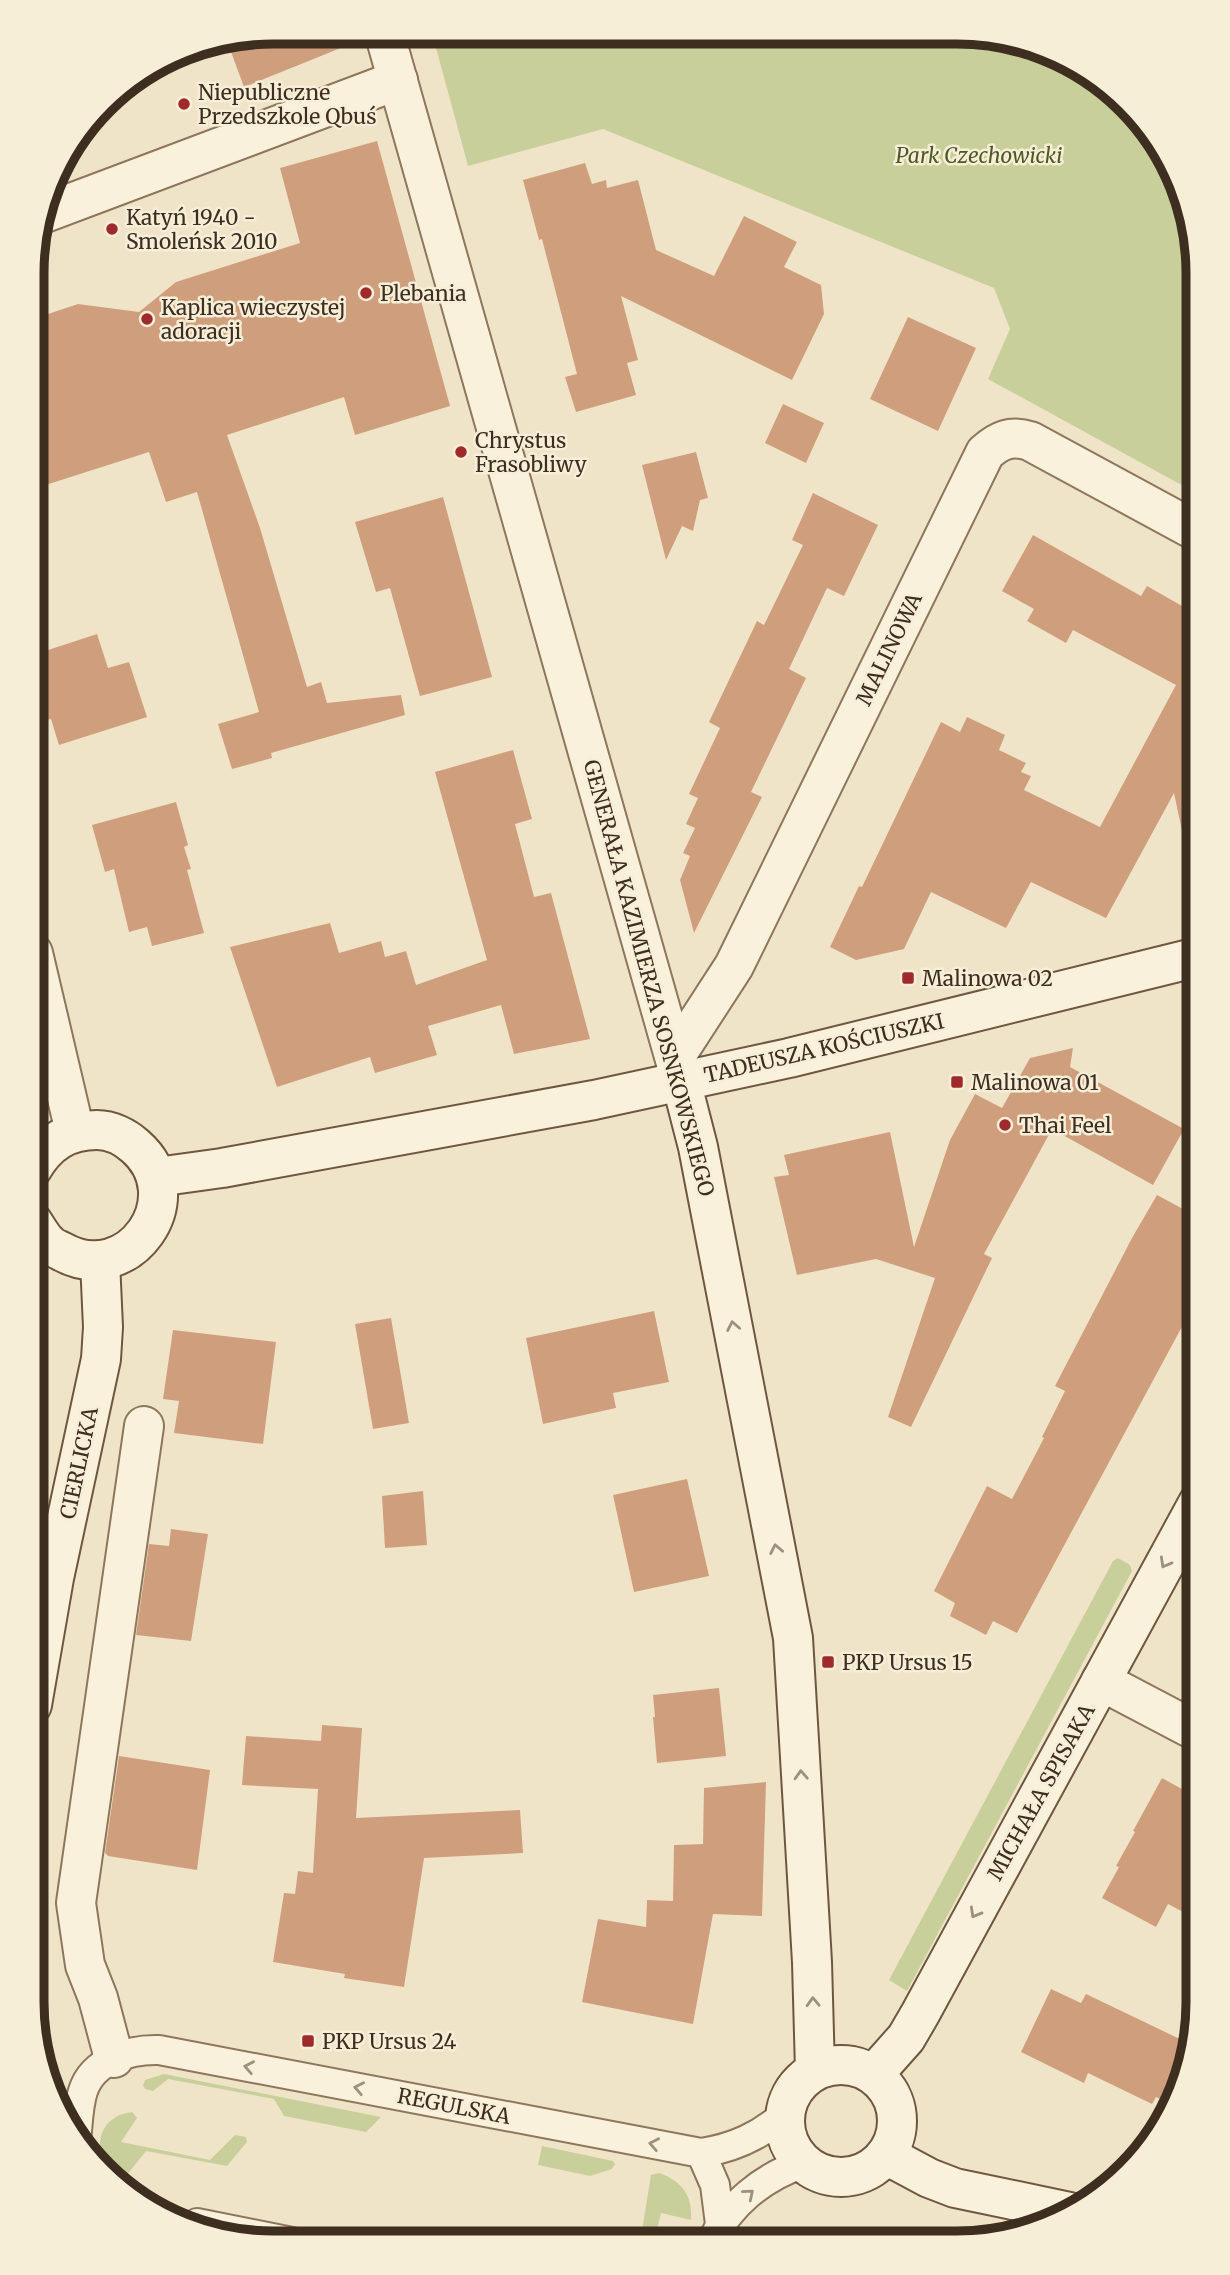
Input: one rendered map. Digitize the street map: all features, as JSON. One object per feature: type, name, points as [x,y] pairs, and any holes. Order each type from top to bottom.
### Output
[{"type":"street","name":"GENERAŁA KAZIMIERZA SOSNKOWSKIEGO","points":[[388,44],[678,1069],[701,1160],[793,1638],[812,1962],[815,2070]]},
{"type":"street","points":[[53,210],[398,80]]},
{"type":"street","name":"MALINOWA","points":[[678,1069],[734,965],[985,453],[996,442],[1008,438],[1030,440],[1186,525]]},
{"type":"street","name":"TADEUSZA KOŚCIUSZKI","points":[[157,1177],[294,1155],[594,1100],[678,1069],[789,1058],[1186,960]]},
{"type":"street","points":[[44,1000],[75,1132]]},
{"type":"street","points":[[44,1150],[56,1140],[75,1132],[101,1130],[125,1137],[145,1154],[157,1177],[159,1200],[153,1223],[140,1241],[122,1254],[100,1261],[72,1257],[44,1239]]},
{"type":"street","name":"CIERLICKA","points":[[44,1636],[100,1359],[103,1327],[100,1261]]},
{"type":"street","points":[[114,2058],[98,1998],[85,1965],[76,1903],[144,1426]]},
{"type":"street","name":"MICHAŁA SPISAKA","points":[[874,2074],[906,2038],[920,2014],[1186,1525]]},
{"type":"street","points":[[1101,1681],[1186,1726]]},
{"type":"street","points":[[845,2064],[874,2074],[893,2098],[897,2112],[894,2142],[886,2155],[870,2169],[849,2177],[819,2174],[804,2163],[792,2149],[785,2132],[789,2096],[800,2081],[815,2070],[830,2065],[845,2064]]},
{"type":"street","points":[[886,2155],[929,2178],[955,2188],[1055,2209]]},
{"type":"lane","name":"REGULSKA","points":[[114,2058],[144,2049],[159,2050],[701,2153],[721,2150],[750,2139],[785,2114]]},
{"type":"lane","points":[[78,2123],[83,2090],[103,2066],[114,2058]]},
{"type":"lane","points":[[701,2153],[715,2185],[715,2231]]},
{"type":"lane","points":[[716,2231],[735,2206],[760,2185],[785,2170],[804,2163]]},
{"type":"green space","name":"Park Czechowicki","points":[[435,44],[973,44],[1002,48],[1059,67],[1085,82],[1130,122],[1163,171],[1174,199],[1184,242],[1186,272],[1186,487],[988,379],[1010,329],[994,288],[603,129],[468,166]]},
{"type":"green space","points":[[1118,1558],[1130,1565],[1132,1571],[907,1991],[889,1980],[1113,1561]]},
{"type":"green space","points":[[164,2074],[381,2117],[366,2132],[284,2116],[274,2099],[168,2079],[153,2091],[145,2089],[145,2080]]},
{"type":"green space","points":[[132,2112],[137,2118],[121,2142],[210,2160],[235,2135],[246,2137],[247,2142],[227,2166],[146,2151],[125,2177],[100,2150],[100,2141],[108,2124]]},
{"type":"green space","points":[[542,2146],[613,2161],[615,2164],[612,2169],[590,2176],[538,2165]]},
{"type":"green space","points":[[659,2173],[680,2185],[688,2197],[691,2220],[661,2213],[657,2231],[642,2231],[651,2175]]},
{"type":"building","points":[[272,44],[351,44],[244,87],[230,49]]},
{"type":"building","points":[[377,141],[450,406],[355,435],[344,397],[227,435],[260,528],[307,687],[321,682],[327,703],[401,695],[405,715],[271,753],[272,758],[232,769],[218,724],[259,712],[197,492],[166,502],[149,452],[44,485],[44,315],[78,304],[139,312],[176,282],[300,243],[280,168]]},
{"type":"building","points":[[585,163],[592,184],[606,180],[607,188],[638,180],[656,250],[714,276],[744,216],[797,242],[784,267],[821,285],[824,314],[792,380],[621,296],[638,360],[627,363],[636,395],[576,412],[565,377],[577,374],[542,239],[539,240],[523,180]]},
{"type":"building","points":[[908,317],[976,348],[938,431],[870,399]]},
{"type":"building","points":[[783,404],[824,423],[806,463],[765,443]]},
{"type":"building","points":[[696,452],[708,498],[700,500],[693,531],[682,526],[666,560],[642,465]]},
{"type":"building","points":[[813,493],[878,525],[844,596],[827,588],[789,669],[806,678],[751,792],[762,797],[694,933],[680,880],[690,856],[683,853],[695,828],[686,824],[698,798],[689,794],[720,728],[709,722],[757,621],[764,625],[803,545],[792,540]]},
{"type":"building","points":[[443,497],[492,677],[420,696],[390,588],[376,592],[355,522]]},
{"type":"building","points":[[1033,535],[1141,596],[1147,586],[1186,608],[1186,831],[1182,831],[1174,793],[1106,918],[1031,882],[1006,928],[931,892],[904,949],[856,960],[830,947],[859,886],[862,887],[941,722],[960,732],[967,717],[1005,735],[999,750],[1026,763],[1021,772],[1031,776],[1024,790],[1100,827],[1176,685],[1073,630],[1066,643],[1027,621],[1034,609],[1002,591]]},
{"type":"building","points":[[97,634],[108,668],[129,662],[147,717],[59,745],[51,719],[44,720],[44,651]]},
{"type":"building","points":[[513,750],[532,819],[515,824],[534,897],[551,893],[590,1039],[514,1054],[501,1005],[428,1026],[437,1055],[375,1073],[370,1057],[277,1087],[230,947],[330,923],[339,953],[381,941],[385,957],[406,951],[416,985],[487,960],[435,772]]},
{"type":"building","points":[[176,802],[188,845],[184,847],[191,869],[187,870],[204,933],[152,946],[147,927],[129,932],[114,869],[105,872],[92,825]]},
{"type":"building","points":[[1073,1048],[1070,1067],[1184,1129],[1153,1185],[1052,1129],[984,1254],[992,1258],[911,1427],[888,1417],[935,1278],[876,1259],[797,1275],[774,1177],[789,1175],[784,1155],[890,1132],[914,1247],[950,1140],[975,1094],[1002,1108],[1030,1058]]},
{"type":"building","points":[[1157,1195],[1186,1211],[1186,1319],[1017,1633],[993,1621],[986,1635],[950,1616],[955,1603],[934,1591],[987,1486],[1012,1499],[1065,1391],[1055,1386]]},
{"type":"building","points":[[654,1311],[669,1382],[613,1393],[616,1408],[543,1424],[526,1338]]},
{"type":"building","points":[[391,1318],[409,1423],[373,1429],[355,1324]]},
{"type":"building","points":[[173,1330],[276,1342],[263,1444],[174,1433],[179,1401],[163,1399]]},
{"type":"building","points":[[687,1479],[709,1576],[634,1592],[613,1495]]},
{"type":"building","points":[[423,1491],[427,1545],[385,1548],[382,1496]]},
{"type":"building","points":[[171,1529],[208,1534],[191,1641],[136,1635],[149,1544],[169,1546]]},
{"type":"building","points":[[719,1688],[726,1756],[657,1763],[653,1695]]},
{"type":"building","points":[[322,1725],[362,1728],[356,1818],[520,1810],[523,1853],[424,1858],[404,1987],[344,1978],[345,1974],[273,1962],[284,1893],[295,1894],[298,1871],[313,1873],[318,1789],[242,1785],[246,1736],[321,1741]]},
{"type":"building","points":[[119,1756],[210,1770],[197,1870],[108,1856],[105,1853]]},
{"type":"building","points":[[1162,1778],[1186,1791],[1186,1911],[1168,1904],[1156,1927],[1102,1898],[1119,1867],[1116,1866],[1135,1832],[1133,1831]]},
{"type":"building","points":[[766,1782],[762,1916],[713,1914],[693,2024],[582,2002],[598,1919],[646,1927],[647,1900],[673,1901],[674,1845],[703,1844],[704,1788]]},
{"type":"building","points":[[1051,1989],[1081,2003],[1086,1994],[1183,2040],[1164,2101],[1156,2097],[1152,2104],[1088,2073],[1084,2083],[1021,2052]]},
{"type":"place","name":"Niepubliczne Przedszkole Qbuś","points":[[184,104]]},
{"type":"place","name":"Katyń 1940 - Smoleńsk 2010","points":[[112,229]]},
{"type":"place","name":"Plebania","points":[[366,293]]},
{"type":"place","name":"Kaplica wieczystej adoracji","points":[[147,319]]},
{"type":"place","name":"Chrystus Frasobliwy","points":[[461,452]]},
{"type":"place","name":"Malinowa 02","points":[[908,978]]},
{"type":"place","name":"Malinowa 01","points":[[957,1082]]},
{"type":"place","name":"Thai Feel","points":[[1005,1125]]},
{"type":"place","name":"PKP Ursus 15","points":[[828,1662]]},
{"type":"place","name":"PKP Ursus 24","points":[[308,2041]]}]
